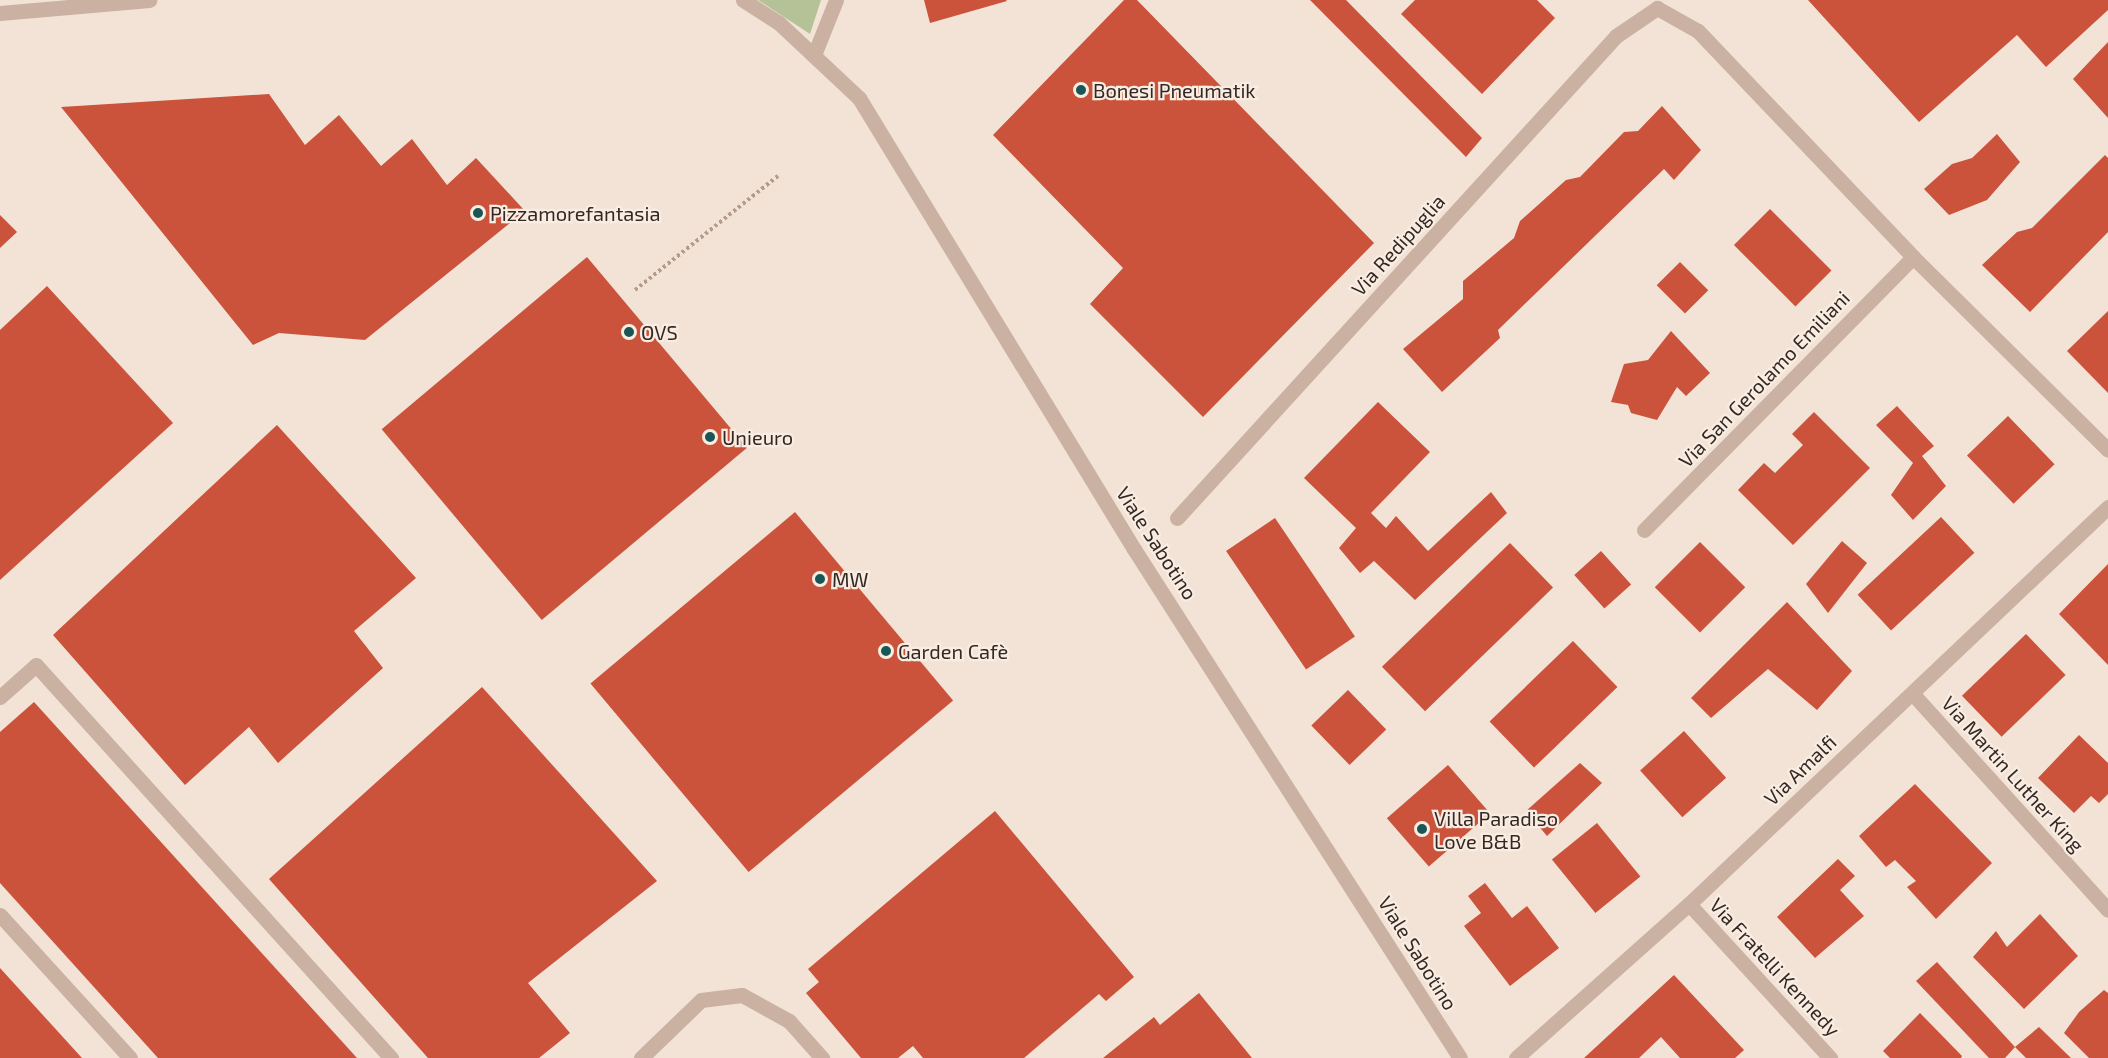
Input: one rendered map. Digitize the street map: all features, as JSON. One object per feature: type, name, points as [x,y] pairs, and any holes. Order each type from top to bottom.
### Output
[{"type":"street","points":[[0,13],[149,0]]},
{"type":"street","name":"Viale Sabotino","points":[[743,0],[779,23],[859,98],[1134,549],[1460,1058]]},
{"type":"street","points":[[814,55],[836,0]]},
{"type":"street","name":"Via Redipuglia","points":[[1177,518],[1616,36],[1657,8],[1698,31],[1913,257]]},
{"type":"street","points":[[1913,257],[2108,450]]},
{"type":"street","name":"Via San Gerolamo Emiliani","points":[[1644,530],[1913,257]]},
{"type":"street","name":"Via Amalfi","points":[[1515,1058],[1689,904],[2108,507]]},
{"type":"street","points":[[0,697],[36,665],[391,1058]]},
{"type":"street","name":"Via Martin Luther King","points":[[1912,693],[2108,910]]},
{"type":"street","name":"Via Fratelli Kennedy","points":[[1689,904],[1830,1058]]},
{"type":"street","points":[[0,915],[130,1058]]},
{"type":"street","points":[[641,1058],[701,1000],[742,995],[789,1021],[822,1058]]},
{"type":"path","points":[[635,290],[778,176]]},
{"type":"green space","points":[[758,0],[821,0],[810,34]]},
{"type":"building","points":[[924,0],[1006,0],[1007,1],[930,23]]},
{"type":"building","points":[[1124,0],[1137,0],[1374,243],[1203,417],[1090,304],[1123,268],[993,135]]},
{"type":"building","points":[[1310,0],[1346,0],[1482,138],[1466,157]]},
{"type":"building","points":[[1415,0],[1537,0],[1555,18],[1482,94],[1401,14]]},
{"type":"building","points":[[1808,0],[2108,0],[2108,10],[2046,67],[2017,35],[1919,122]]},
{"type":"building","points":[[2108,42],[2108,118],[2073,79]]},
{"type":"building","points":[[269,94],[305,145],[339,115],[381,166],[412,139],[447,185],[476,158],[525,211],[365,340],[279,333],[253,345],[61,107]]},
{"type":"building","points":[[1662,106],[1701,150],[1674,180],[1664,169],[1498,330],[1500,338],[1442,392],[1403,349],[1463,299],[1463,281],[1514,238],[1520,221],[1566,180],[1580,177],[1624,132],[1638,131]]},
{"type":"building","points":[[1997,134],[2020,162],[1987,200],[1949,215],[1924,189],[1952,164],[1972,158]]},
{"type":"building","points":[[2105,155],[2108,158],[2108,232],[2030,312],[1982,265],[2017,232],[2032,228]]},
{"type":"building","points":[[1770,209],[1832,271],[1795,307],[1734,245]]},
{"type":"building","points":[[0,215],[17,232],[0,248]]},
{"type":"building","points":[[587,257],[747,448],[542,620],[382,429]]},
{"type":"building","points":[[1680,262],[1708,290],[1685,314],[1657,285]]},
{"type":"building","points":[[47,286],[173,423],[0,580],[0,330]]},
{"type":"building","points":[[2108,311],[2108,393],[2067,351]]},
{"type":"building","points":[[1671,331],[1710,373],[1686,396],[1677,387],[1657,420],[1631,413],[1628,405],[1611,402],[1624,364],[1648,360]]},
{"type":"building","points":[[1378,402],[1430,452],[1371,513],[1386,528],[1396,516],[1428,551],[1491,492],[1507,513],[1415,600],[1374,561],[1360,573],[1339,548],[1356,528],[1304,478]]},
{"type":"building","points":[[1897,406],[1934,446],[1922,456],[1946,486],[1913,520],[1891,495],[1913,463],[1876,425]]},
{"type":"building","points":[[1814,412],[1870,468],[1793,545],[1738,490],[1764,463],[1775,473],[1803,445],[1792,434]]},
{"type":"building","points":[[2008,416],[2055,464],[2014,504],[1967,456]]},
{"type":"building","points":[[277,425],[416,578],[354,631],[383,668],[278,763],[249,727],[185,785],[53,635]]},
{"type":"building","points":[[795,512],[953,700],[749,872],[590,684]]},
{"type":"building","points":[[1941,517],[1974,553],[1891,631],[1858,595]]},
{"type":"building","points":[[1275,518],[1355,637],[1306,670],[1226,551]]},
{"type":"building","points":[[1842,541],[1867,563],[1828,613],[1806,584]]},
{"type":"building","points":[[1700,542],[1745,587],[1700,633],[1655,587]]},
{"type":"building","points":[[1510,543],[1553,588],[1425,711],[1382,667]]},
{"type":"building","points":[[1601,551],[1631,584],[1604,609],[1574,575]]},
{"type":"building","points":[[2108,564],[2108,665],[2059,614]]},
{"type":"building","points":[[1787,602],[1852,671],[1817,710],[1768,669],[1711,718],[1691,698]]},
{"type":"building","points":[[2026,634],[2066,675],[2002,737],[1962,696]]},
{"type":"building","points":[[1573,641],[1617,687],[1534,768],[1490,722]]},
{"type":"building","points":[[482,687],[657,881],[528,983],[570,1033],[539,1058],[428,1058],[269,879]]},
{"type":"building","points":[[1348,690],[1386,730],[1350,765],[1311,725]]},
{"type":"building","points":[[34,702],[357,1058],[158,1058],[0,883],[0,732]]},
{"type":"building","points":[[1684,731],[1726,778],[1682,817],[1640,770]]},
{"type":"building","points":[[2079,735],[2108,763],[2108,794],[2099,803],[2091,796],[2074,813],[2038,778]]},
{"type":"building","points":[[1580,763],[1602,783],[1547,836],[1526,811]]},
{"type":"building","points":[[1448,765],[1490,813],[1429,866],[1387,818]]},
{"type":"building","points":[[1915,784],[1992,863],[1936,919],[1907,887],[1916,881],[1895,860],[1886,867],[1859,836]]},
{"type":"building","points":[[995,811],[1134,977],[1106,1001],[1099,994],[1024,1058],[923,1058],[913,1046],[898,1058],[861,1058],[806,993],[819,982],[808,969]]},
{"type":"building","points":[[1597,823],[1640,877],[1595,913],[1552,860]]},
{"type":"building","points":[[1838,859],[1855,876],[1840,890],[1864,916],[1815,958],[1777,917]]},
{"type":"building","points":[[1485,883],[1512,918],[1527,906],[1559,948],[1510,986],[1464,926],[1481,913],[1468,896]]},
{"type":"building","points":[[2040,914],[2078,956],[2024,1009],[1973,957],[1996,931],[2007,947]]},
{"type":"building","points":[[1937,962],[2015,1047],[2005,1058],[1989,1058],[1916,981]]},
{"type":"building","points":[[0,968],[82,1058],[0,1058]]},
{"type":"building","points":[[1674,975],[1744,1050],[1735,1058],[1680,1058],[1661,1037],[1639,1058],[1584,1058]]},
{"type":"building","points":[[2104,990],[2108,993],[2108,1058],[2089,1058],[2064,1033],[2079,1012]]},
{"type":"building","points":[[1199,993],[1252,1058],[1103,1058],[1154,1017],[1160,1025]]},
{"type":"building","points":[[1920,1013],[1962,1056],[1961,1058],[1890,1058],[1883,1051]]},
{"type":"building","points":[[2039,1027],[2071,1058],[2026,1058],[2015,1047]]},
{"type":"place","name":"Bonesi Pneumatik","points":[[1081,90]]},
{"type":"place","name":"Pizzamorefantasia","points":[[478,213]]},
{"type":"place","name":"OVS","points":[[629,332]]},
{"type":"place","name":"Unieuro","points":[[710,437]]},
{"type":"place","name":"MW","points":[[820,579]]},
{"type":"place","name":"Garden Cafè","points":[[886,651]]},
{"type":"place","name":"Villa Paradiso Love B&B","points":[[1422,829]]}]
